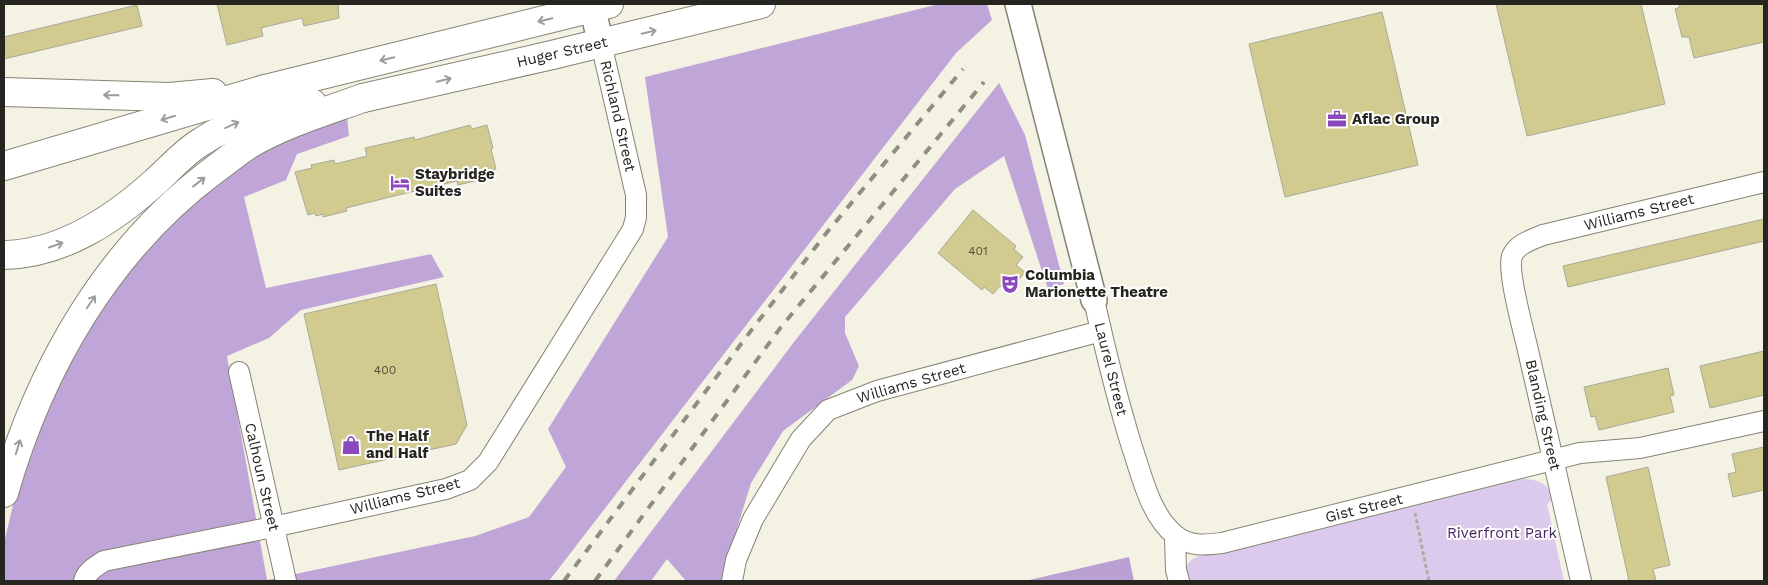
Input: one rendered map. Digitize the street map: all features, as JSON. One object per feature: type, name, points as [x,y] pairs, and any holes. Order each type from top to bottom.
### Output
[{"type":"highway","name":"Huger Street","points":[[363,98],[761,4]]},
{"type":"highway","points":[[4,166],[265,89],[598,5]]},
{"type":"highway","points":[[4,92],[169,96],[265,89]]},
{"type":"highway","points":[[6,255],[34,252],[53,246],[100,225],[120,213],[199,142],[244,120],[269,111],[297,105],[363,98]]},
{"type":"highway","points":[[4,493],[21,438],[46,378],[79,319],[118,263],[134,244],[179,198],[248,145],[284,127],[363,98]]},
{"type":"street","name":"Laurel Street","points":[[1018,4],[1124,421],[1146,490],[1157,512],[1175,536]]},
{"type":"street","name":"Richland Street","points":[[598,5],[602,43],[636,196],[637,206],[633,228]]},
{"type":"street","name":"Williams Street","points":[[1516,249],[1525,242],[1542,235],[1764,182]]},
{"type":"street","name":"Williams Street","points":[[84,581],[85,576],[104,562],[446,489],[470,480],[488,462],[633,228]]},
{"type":"street","name":"Blanding Street","points":[[1516,249],[1512,257],[1511,267],[1581,581]]},
{"type":"street","name":"Williams Street","points":[[732,581],[736,560],[753,519],[801,438],[828,410],[877,391],[1101,331]]},
{"type":"street","name":"Calhoun Street","points":[[239,372],[286,581]]},
{"type":"street","name":"Gist Street","points":[[1175,536],[1192,544],[1222,543],[1580,453],[1640,448],[1764,421]]},
{"type":"street","points":[[1175,536],[1176,570],[1179,581]]},
{"type":"path","points":[[1412,496],[1429,581]]},
{"type":"green space","name":"Riverfront Park","points":[[1522,479],[1542,483],[1551,494],[1552,500],[1547,504],[1564,581],[1188,581],[1186,577],[1187,566],[1191,560],[1199,556]]},
{"type":"shaded area","points":[[939,4],[987,4],[992,20],[956,53],[549,581],[4,581],[5,539],[20,475],[43,411],[87,331],[127,268],[169,220],[259,148],[347,116],[349,136],[297,154],[286,180],[244,197],[266,288],[431,254],[444,277],[301,310],[269,338],[227,356],[267,580],[475,536],[529,517],[566,467],[548,429],[668,237],[645,77]]},
{"type":"shaded area","points":[[999,83],[1025,135],[1064,284],[1048,289],[1004,156],[955,189],[845,317],[845,333],[859,366],[852,380],[783,431],[751,483],[721,581],[686,581],[667,559],[651,581],[614,581],[794,342]]},
{"type":"shaded area","points":[[1129,557],[1134,581],[1025,581]]},
{"type":"building","points":[[217,4],[338,4],[339,18],[304,26],[302,18],[261,28],[263,36],[227,45]]},
{"type":"building","points":[[1496,4],[1641,4],[1665,104],[1527,136]]},
{"type":"building","points":[[1679,4],[1764,4],[1764,42],[1694,58],[1689,37],[1682,37],[1675,9],[1680,7]]},
{"type":"building","points":[[137,5],[142,26],[4,59],[4,37]]},
{"type":"building","name":"Aflac Group","points":[[1382,12],[1418,165],[1285,197],[1249,44]]},
{"type":"building","points":[[470,125],[472,129],[487,125],[493,148],[491,149],[496,169],[488,171],[489,174],[482,176],[483,179],[458,185],[457,181],[346,208],[347,211],[323,217],[323,214],[316,216],[315,213],[308,215],[295,172],[312,168],[311,165],[334,160],[335,164],[367,156],[365,148],[414,137],[415,140]]},
{"type":"building","points":[[973,210],[1016,246],[1014,249],[1023,257],[1016,265],[1025,272],[1008,293],[1000,286],[993,294],[984,287],[982,290],[938,253]]},
{"type":"building","points":[[1764,219],[1764,241],[1568,287],[1563,266]]},
{"type":"building","points":[[436,284],[467,425],[456,444],[339,470],[304,314]]},
{"type":"building","points":[[1764,351],[1764,395],[1710,408],[1700,366]]},
{"type":"building","points":[[1668,368],[1674,395],[1670,396],[1674,412],[1599,430],[1595,416],[1591,417],[1584,387]]},
{"type":"building","points":[[1764,447],[1764,490],[1733,497],[1728,474],[1736,472],[1732,454]]},
{"type":"building","points":[[1648,467],[1670,565],[1653,569],[1656,581],[1629,581],[1606,477]]},
{"type":"railway","points":[[564,581],[828,231],[963,69]]},
{"type":"railway","points":[[595,581],[781,327],[984,82]]},
{"type":"place","name":"Aflac Group","points":[[1337,119]]},
{"type":"place","name":"Staybridge Suites","points":[[400,183]]},
{"type":"place","name":"Columbia Marionette Theatre","points":[[1010,284]]},
{"type":"place","name":"The Half and Half","points":[[351,445]]}]
